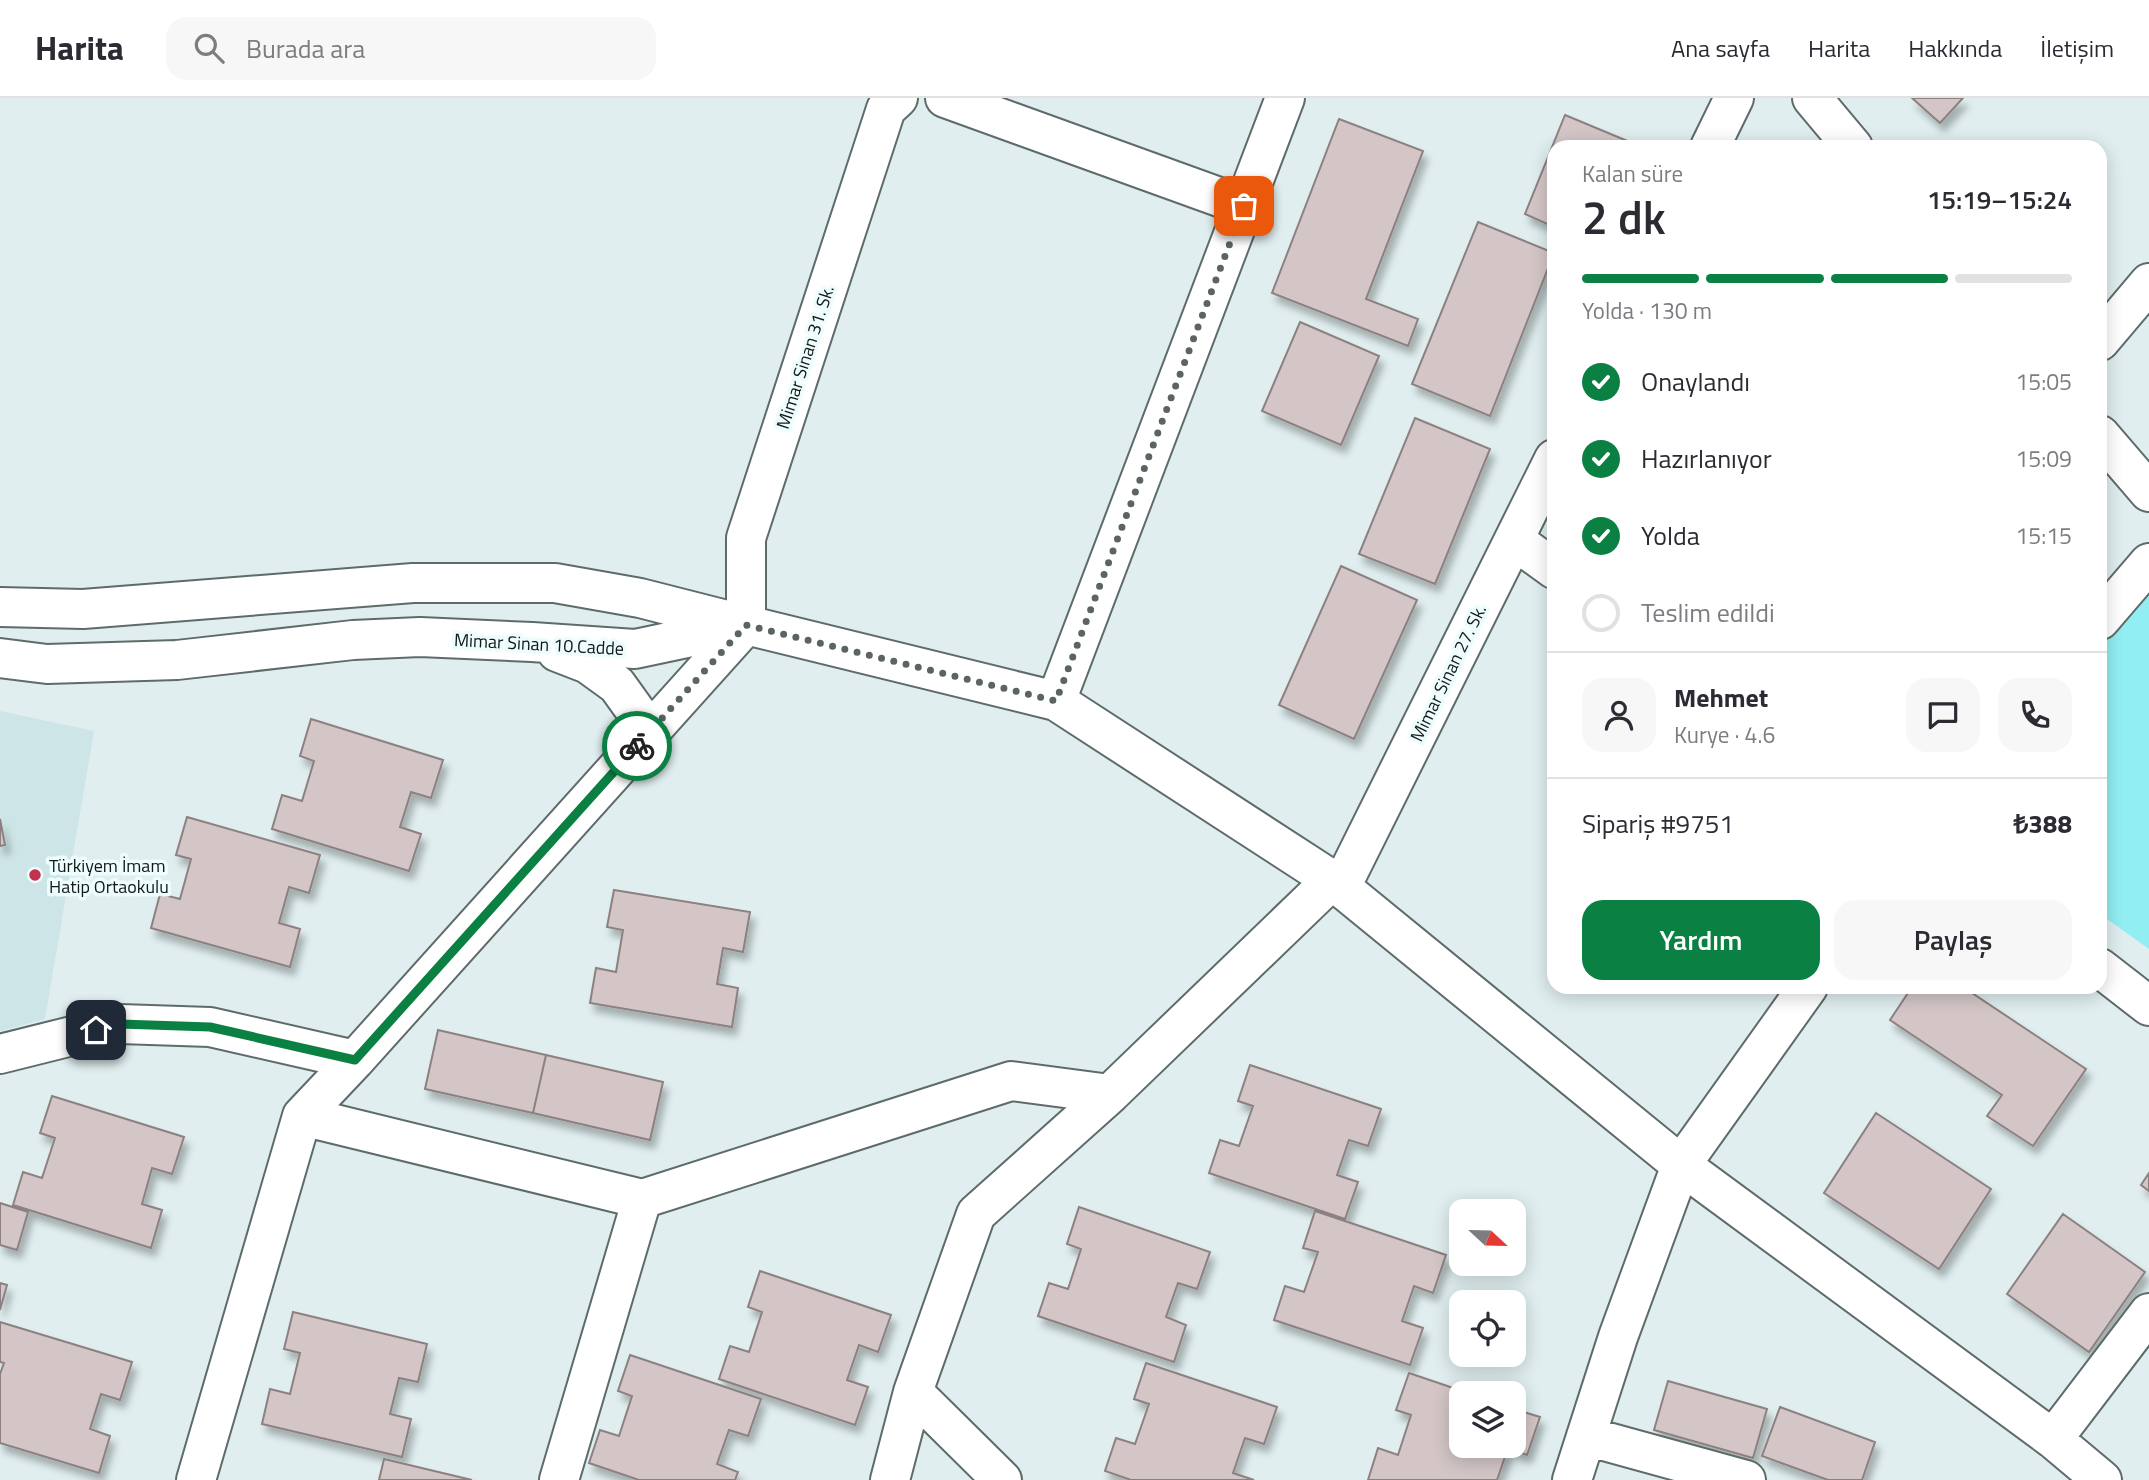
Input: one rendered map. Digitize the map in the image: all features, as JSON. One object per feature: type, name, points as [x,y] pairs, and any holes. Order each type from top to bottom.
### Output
[{"type":"street","name":"Mimar Sinan 31. Sk.","points":[[746,625],[746,538],[886,109],[898,98]]},
{"type":"street","points":[[945,98],[1244,206]]},
{"type":"street","points":[[1056,701],[1284,98]]},
{"type":"street","points":[[1713,140],[1734,98]]},
{"type":"street","points":[[1812,98],[1847,140]]},
{"type":"street","points":[[2107,333],[2149,283]]},
{"type":"street","points":[[2107,443],[2149,492]]},
{"type":"street","name":"Mimar Sinan 27. Sk.","points":[[890,1480],[913,1392],[976,1214],[1110,1094],[1337,883],[1547,474]]},
{"type":"street","points":[[1514,540],[1547,564]]},
{"type":"street","points":[[2107,612],[2149,563]]},
{"type":"street","points":[[0,607],[83,609],[413,583],[555,583],[640,598],[1056,701],[1337,883],[1681,1165],[2053,1439],[2102,1480]]},
{"type":"street","points":[[197,1480],[302,1116],[746,625]]},
{"type":"street","name":"Mimar Sinan 10.Cadde","points":[[0,659],[47,664],[177,660],[353,640],[420,637],[635,649],[746,625]]},
{"type":"street","points":[[532,642],[588,664],[617,685],[650,732]]},
{"type":"street","points":[[2107,973],[2149,1006]]},
{"type":"street","points":[[1572,1480],[1618,1337],[1681,1165],[1803,994]]},
{"type":"street","points":[[0,1054],[120,1024],[210,1027],[355,1060]]},
{"type":"street","points":[[302,1116],[642,1199],[1011,1081],[1110,1094]]},
{"type":"street","points":[[559,1480],[642,1199]]},
{"type":"street","points":[[2053,1439],[2149,1313]]},
{"type":"street","points":[[913,1392],[1002,1480]]},
{"type":"street","points":[[1586,1436],[1746,1480]]},
{"type":"shaded area","points":[[2149,576],[2149,949],[2107,919],[2107,627]]},
{"type":"shaded area","name":"Türkiyem İmam Hatip Ortaokulu","points":[[0,711],[94,731],[45,1019],[0,1031]]},
{"type":"building","points":[[1912,98],[1963,98],[1940,123]]},
{"type":"building","points":[[1565,115],[1625,140],[1555,140]]},
{"type":"building","points":[[1339,119],[1423,151],[1366,299],[1418,319],[1408,346],[1272,293]]},
{"type":"building","points":[[1547,160],[1547,224],[1525,214]]},
{"type":"building","points":[[1478,222],[1547,250],[1547,271],[1490,416],[1412,384]]},
{"type":"building","points":[[1300,322],[1379,356],[1341,445],[1262,411]]},
{"type":"building","points":[[1415,418],[1490,449],[1435,584],[1359,554]]},
{"type":"building","points":[[1341,566],[1417,600],[1354,739],[1279,705]]},
{"type":"building","points":[[311,719],[443,760],[431,798],[411,792],[400,827],[421,834],[409,871],[272,829],[282,795],[302,801],[314,761],[300,756]]},
{"type":"building","points":[[187,817],[320,855],[309,893],[289,887],[279,923],[300,929],[290,967],[151,928],[160,894],[180,899],[191,859],[176,855]]},
{"type":"building","points":[[0,819],[5,845],[0,846]]},
{"type":"building","points":[[614,890],[750,912],[743,952],[723,948],[717,984],[738,988],[732,1027],[590,1003],[596,968],[616,972],[623,930],[607,927]]},
{"type":"building","points":[[1907,994],[1974,994],[2086,1069],[2033,1146],[1987,1116],[2002,1095],[1890,1020]]},
{"type":"building","points":[[438,1030],[546,1055],[533,1113],[425,1089]]},
{"type":"building","points":[[546,1055],[663,1082],[650,1140],[533,1113]]},
{"type":"building","points":[[1250,1065],[1381,1109],[1368,1146],[1349,1140],[1337,1175],[1358,1182],[1345,1219],[1209,1173],[1220,1140],[1239,1146],[1253,1106],[1238,1101]]},
{"type":"building","points":[[52,1096],[184,1137],[172,1174],[152,1168],[142,1204],[162,1210],[151,1248],[13,1205],[23,1172],[42,1178],[55,1138],[40,1133]]},
{"type":"building","points":[[1876,1113],[1991,1189],[1939,1269],[1824,1193]]},
{"type":"building","points":[[2149,1173],[2149,1191],[2141,1185]]},
{"type":"building","points":[[0,1203],[28,1212],[17,1250],[0,1245]]},
{"type":"building","points":[[1079,1207],[1210,1252],[1197,1289],[1178,1283],[1166,1317],[1186,1325],[1174,1362],[1038,1316],[1049,1283],[1068,1289],[1081,1249],[1067,1244]]},
{"type":"building","points":[[1315,1211],[1446,1255],[1433,1293],[1414,1286],[1402,1321],[1423,1328],[1410,1365],[1274,1320],[1285,1286],[1304,1292],[1318,1252],[1303,1248]]},
{"type":"building","points":[[2063,1214],[2145,1272],[2089,1352],[2007,1294]]},
{"type":"building","points":[[760,1271],[891,1315],[878,1352],[859,1345],[847,1380],[868,1387],[855,1425],[719,1379],[730,1346],[749,1352],[762,1312],[748,1307]]},
{"type":"building","points":[[0,1283],[7,1285],[0,1310]]},
{"type":"building","points":[[293,1312],[427,1344],[418,1382],[399,1378],[390,1414],[411,1419],[402,1457],[262,1424],[270,1389],[290,1394],[300,1353],[284,1349]]},
{"type":"building","points":[[0,1322],[132,1362],[120,1400],[101,1394],[90,1429],[110,1436],[99,1473],[0,1443],[0,1374],[4,1363],[0,1362]]},
{"type":"building","points":[[630,1355],[761,1399],[748,1436],[729,1430],[717,1464],[738,1472],[735,1480],[639,1480],[589,1463],[600,1430],[619,1436],[632,1396],[618,1391]]},
{"type":"building","points":[[1146,1363],[1277,1407],[1264,1444],[1245,1438],[1233,1473],[1254,1480],[1131,1480],[1105,1471],[1116,1438],[1135,1444],[1149,1404],[1134,1399]]},
{"type":"building","points":[[1409,1373],[1449,1387],[1449,1458],[1505,1458],[1497,1480],[1368,1480],[1378,1448],[1398,1455],[1411,1415],[1396,1410]]},
{"type":"building","points":[[1668,1381],[1767,1409],[1753,1458],[1654,1430]]},
{"type":"building","points":[[1780,1407],[1875,1442],[1862,1480],[1828,1480],[1762,1456]]},
{"type":"building","points":[[1526,1413],[1540,1417],[1526,1455]]},
{"type":"building","points":[[384,1459],[472,1480],[379,1480]]},
{"type":"way so far","points":[[637,746],[746,625],[1056,701],[1244,206]]},
{"type":"place","name":"Türkiyem İmam Hatip Ortaokulu","points":[[35,875]]},
{"type":"route","points":[[96,1030],[120,1024],[210,1027],[355,1060],[637,746]]}]
